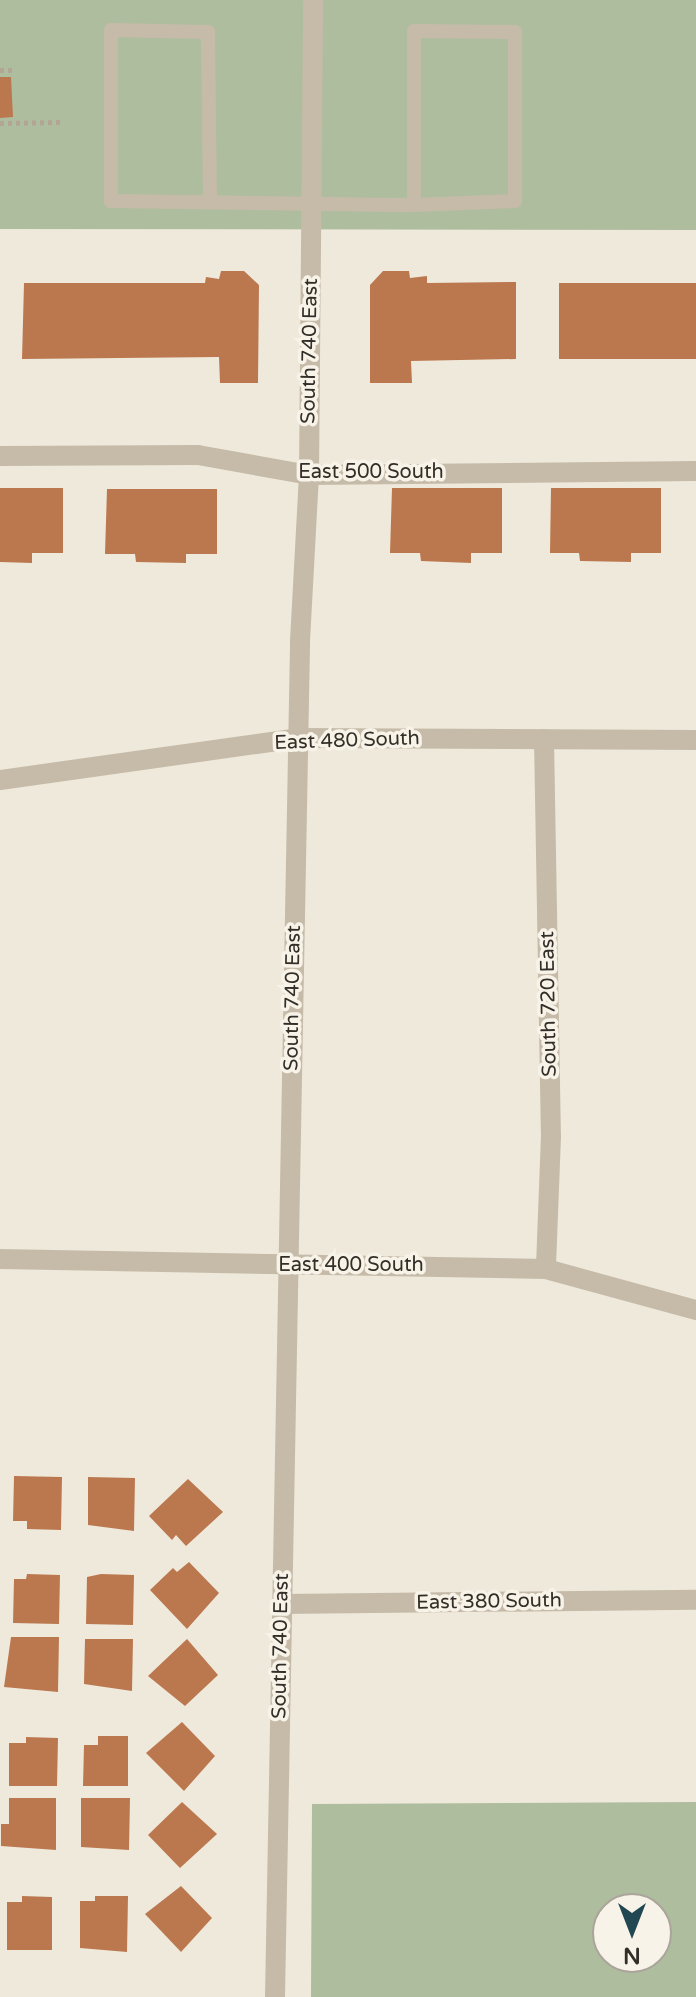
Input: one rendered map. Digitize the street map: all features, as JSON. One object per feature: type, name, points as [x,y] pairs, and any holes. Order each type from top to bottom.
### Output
[{"type":"street","name":"South 740 East","points":[[275,1997],[298,738],[309,475],[313,0]]},
{"type":"street","name":"East 500 South","points":[[0,456],[198,455],[309,475],[696,471]]},
{"type":"street","name":"East 480 South","points":[[0,780],[66,774],[298,738],[696,740]]},
{"type":"street","name":"South 720 East","points":[[544,739],[551,1136],[546,1269]]},
{"type":"street","name":"East 400 South","points":[[0,1259],[546,1269],[696,1310]]},
{"type":"street","name":"East 380 South","points":[[282,1604],[696,1600]]},
{"type":"lane","points":[[210,201],[208,32],[111,30],[111,201],[414,205],[515,201],[515,32],[414,31],[414,205]]},
{"type":"path","points":[[0,70],[13,70]]},
{"type":"path","points":[[0,123],[63,122]]},
{"type":"green space","points":[[0,0],[696,0],[696,230],[0,229]]},
{"type":"green space","points":[[696,1802],[696,1997],[311,1997],[312,1804]]},
{"type":"building","points":[[0,77],[11,77],[13,117],[0,118]]},
{"type":"building","points":[[221,271],[244,271],[259,285],[258,383],[220,383],[219,357],[22,359],[24,283],[205,283],[206,277],[219,279]]},
{"type":"building","points":[[383,271],[409,271],[410,278],[427,276],[427,283],[516,282],[516,359],[411,361],[412,383],[370,383],[370,285]]},
{"type":"building","points":[[559,283],[696,283],[696,359],[559,359]]},
{"type":"building","points":[[0,488],[63,488],[63,553],[32,553],[32,563],[0,562]]},
{"type":"building","points":[[392,488],[502,488],[502,553],[471,553],[471,563],[421,561],[420,553],[390,553]]},
{"type":"building","points":[[551,488],[661,488],[661,553],[631,553],[631,562],[580,561],[579,553],[550,553]]},
{"type":"building","points":[[107,489],[217,489],[217,554],[186,554],[186,563],[136,562],[135,554],[105,554]]},
{"type":"building","points":[[14,1476],[62,1477],[61,1530],[27,1529],[27,1521],[13,1521]]},
{"type":"building","points":[[88,1477],[135,1478],[134,1531],[88,1525]]},
{"type":"building","points":[[188,1479],[223,1512],[186,1546],[176,1535],[172,1540],[149,1516]]},
{"type":"building","points":[[189,1562],[219,1593],[187,1629],[150,1590],[173,1568],[177,1572]]},
{"type":"building","points":[[27,1574],[60,1575],[59,1624],[13,1623],[14,1579],[26,1579]]},
{"type":"building","points":[[101,1574],[134,1575],[133,1625],[86,1624],[87,1577]]},
{"type":"building","points":[[11,1637],[59,1637],[58,1692],[4,1687]]},
{"type":"building","points":[[85,1639],[133,1639],[132,1691],[84,1684]]},
{"type":"building","points":[[187,1639],[218,1675],[185,1706],[148,1676]]},
{"type":"building","points":[[182,1722],[215,1756],[184,1791],[146,1753]]},
{"type":"building","points":[[98,1736],[128,1736],[128,1786],[83,1786],[84,1745],[98,1745]]},
{"type":"building","points":[[26,1737],[58,1738],[57,1786],[9,1786],[9,1743],[26,1743]]},
{"type":"building","points":[[9,1798],[56,1798],[56,1850],[1,1846],[1,1824],[9,1824]]},
{"type":"building","points":[[81,1798],[130,1798],[129,1850],[81,1847]]},
{"type":"building","points":[[182,1802],[217,1834],[180,1868],[148,1835]]},
{"type":"building","points":[[181,1886],[212,1918],[181,1952],[145,1914]]},
{"type":"building","points":[[22,1896],[52,1897],[52,1950],[7,1950],[7,1902],[22,1902]]},
{"type":"building","points":[[95,1896],[128,1896],[127,1952],[80,1948],[80,1901],[95,1901]]}]
